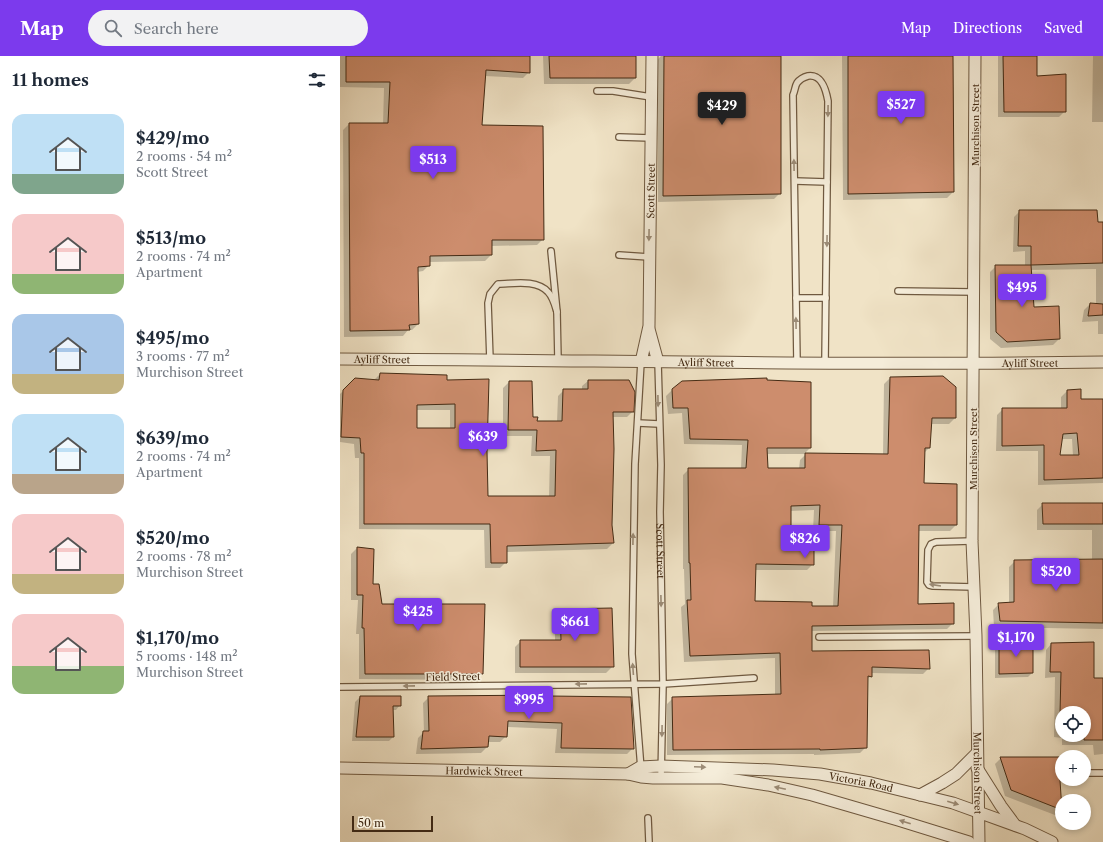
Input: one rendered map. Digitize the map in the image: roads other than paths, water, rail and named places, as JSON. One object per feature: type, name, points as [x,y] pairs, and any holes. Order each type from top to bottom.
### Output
[{"type":"street","name":"Scott Street","points":[[641,362],[649,326],[652,56]]},
{"type":"street","name":"Murchison Street","points":[[975,56],[972,541],[976,636],[979,842]]},
{"type":"street","name":"Scott Street","points":[[649,326],[658,362]]},
{"type":"street","name":"Ayliff Street","points":[[340,359],[641,362],[1103,362]]},
{"type":"street","points":[[920,795],[956,774],[977,753]]},
{"type":"street","name":"Hardwick Street","points":[[340,768],[628,774],[661,766]]},
{"type":"street","name":"Victoria Road","points":[[661,766],[773,770],[820,774],[871,783],[953,803],[978,811],[1015,825],[1052,842]]},
{"type":"street","points":[[977,767],[1000,806],[1015,825]]},
{"type":"street","points":[[641,772],[661,778],[722,778],[768,785],[812,795],[969,842]]},
{"type":"lane","points":[[797,362],[793,95],[797,82],[803,77],[809,76],[815,76],[821,81],[826,88],[828,101],[825,362]]},
{"type":"lane","points":[[597,91],[612,91],[652,97]]},
{"type":"lane","points":[[619,137],[650,138]]},
{"type":"lane","points":[[794,181],[827,182]]},
{"type":"lane","points":[[551,251],[557,312],[558,360]]},
{"type":"lane","points":[[619,255],[649,257]]},
{"type":"lane","points":[[490,360],[488,303],[490,294],[498,284],[531,284],[545,289],[551,296],[557,312]]},
{"type":"lane","points":[[898,291],[974,292]]},
{"type":"lane","points":[[796,298],[826,298]]},
{"type":"lane","name":"Scott Street","points":[[641,362],[635,464],[632,623],[632,654],[641,772]]},
{"type":"lane","name":"Scott Street","points":[[658,362],[661,465],[660,512],[663,684],[661,778]]},
{"type":"lane","points":[[638,423],[659,424]]},
{"type":"lane","points":[[972,541],[936,542],[931,544],[928,550],[927,582],[929,585],[934,586],[974,587]]},
{"type":"lane","points":[[819,637],[976,636]]},
{"type":"lane","name":"Field Street","points":[[340,686],[663,684],[754,678]]},
{"type":"lane","points":[[1091,773],[1103,773]]},
{"type":"lane","points":[[648,818],[649,842]]}]
